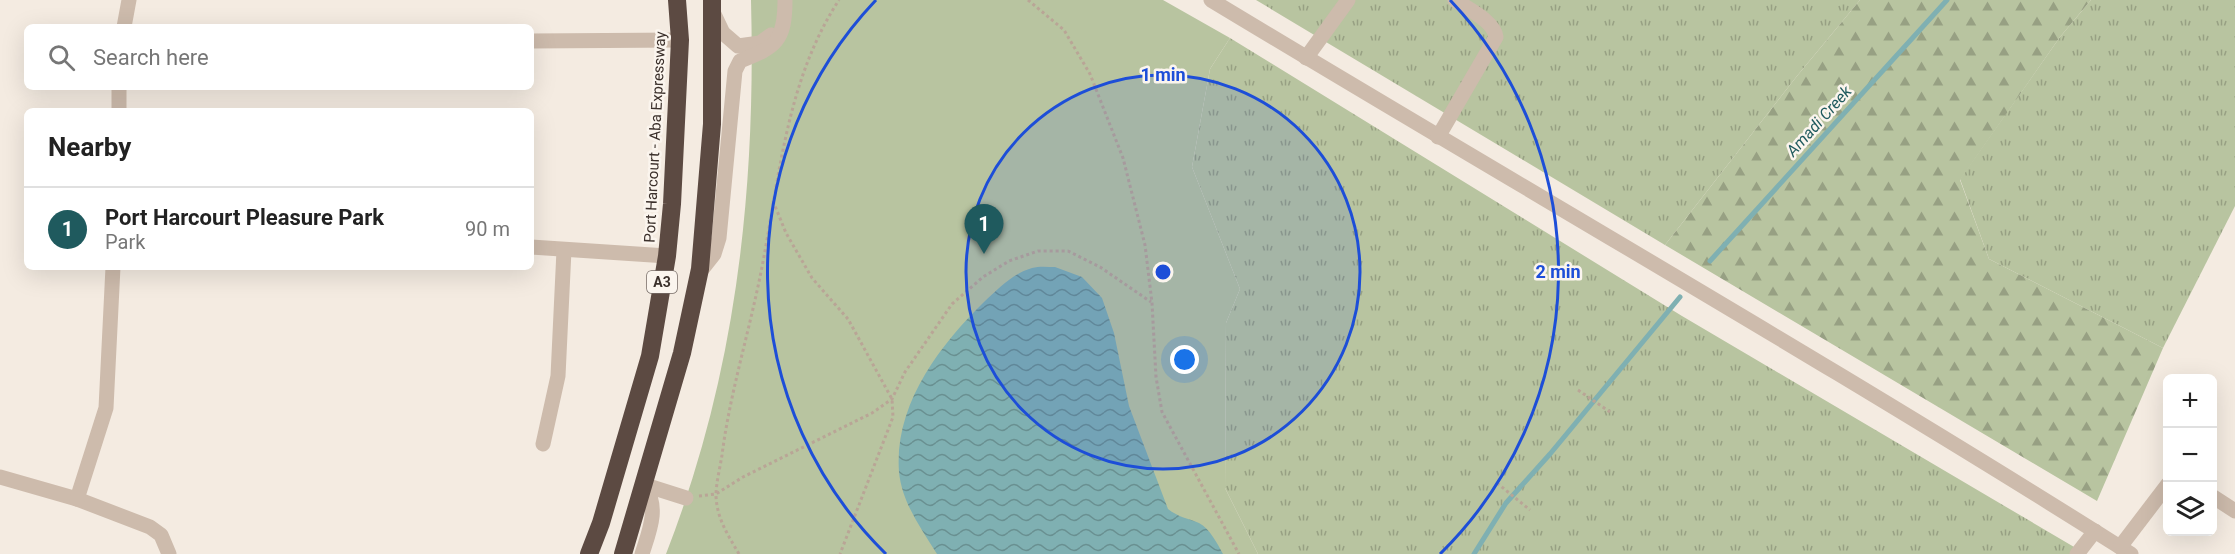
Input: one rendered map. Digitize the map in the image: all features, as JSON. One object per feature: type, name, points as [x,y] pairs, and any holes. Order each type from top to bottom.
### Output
[{"type":"highway","name":"Port Harcourt - Aba Expressway","points":[[589,554],[601,523],[650,356],[667,256],[672,204],[680,40],[677,0]]},
{"type":"highway","name":"A3","points":[[623,554],[645,485],[681,353],[699,273],[708,201],[712,124],[712,5]]},
{"type":"street","points":[[125,24],[129,0]]},
{"type":"street","points":[[712,5],[723,33],[738,46],[760,43],[769,38],[775,30],[777,0]]},
{"type":"street","points":[[699,273],[714,254],[719,238],[735,71],[740,61],[763,52],[781,35],[785,22],[785,0]]},
{"type":"street","points":[[1211,0],[1438,137],[1673,274],[2126,550],[2163,492]]},
{"type":"street","points":[[1306,58],[1347,0]]},
{"type":"street","points":[[1438,137],[1496,37],[1495,30],[1455,0]]},
{"type":"street","points":[[534,41],[680,40]]},
{"type":"street","points":[[119,90],[119,108]]},
{"type":"street","points":[[534,247],[667,256]]},
{"type":"street","points":[[543,444],[558,376],[564,250]]},
{"type":"street","points":[[77,499],[105,408],[113,270]]},
{"type":"street","points":[[0,477],[77,499],[150,527],[161,535],[169,554]]},
{"type":"street","points":[[645,485],[686,498]]},
{"type":"street","points":[[642,554],[654,517],[653,499],[645,485]]},
{"type":"street","points":[[2217,499],[2235,511]]},
{"type":"street","points":[[2077,554],[2095,531]]},
{"type":"path","points":[[739,554],[719,519],[716,494],[726,426],[758,288],[784,138],[797,90],[830,14],[839,0]]},
{"type":"path","points":[[1028,0],[1064,30],[1090,74],[1123,158],[1145,245],[1152,303],[1156,377],[1162,412],[1239,554]]},
{"type":"path","points":[[772,200],[786,233],[812,278],[848,319],[892,399],[893,417],[840,554]]},
{"type":"path","points":[[686,498],[716,494],[742,477],[872,413],[892,399],[905,372],[952,304],[983,277],[1009,261],[1038,251],[1068,251],[1100,267],[1152,303]]},
{"type":"path","points":[[1578,390],[1610,412]]},
{"type":"path","points":[[1497,483],[1530,510]]},
{"type":"green space","points":[[751,0],[1163,0],[1230,38],[1210,69],[1192,167],[1240,289],[1226,323],[1225,488],[1258,554],[666,554],[690,486],[710,418],[737,282],[750,142]]},
{"type":"green space","points":[[1256,0],[1860,0],[1797,76],[1665,245]]},
{"type":"green space","points":[[1860,0],[2091,0],[2060,37],[1960,180],[1989,259],[2163,348],[2097,501],[1665,245],[1797,76]]},
{"type":"green space","points":[[2091,0],[2235,0],[2235,206],[2163,348],[1989,259],[1960,179],[2060,37]]},
{"type":"green space","points":[[1230,38],[1682,316],[2086,554],[1258,554],[1225,488],[1226,323],[1240,289],[1192,167],[1210,69]]},
{"type":"water","points":[[1055,267],[1082,277],[1102,298],[1114,333],[1129,406],[1168,509],[1207,529],[1223,554],[937,554],[919,525],[908,505],[901,483],[899,447],[912,400],[923,378],[936,357],[967,319],[1001,287],[1018,274],[1032,268]]},
{"type":"waterway","name":"Amadi Creek","points":[[1710,261],[1947,0]]},
{"type":"waterway","name":"Amadi Creek","points":[[1474,554],[1506,503],[1550,454],[1680,297]]},
{"type":"place","name":"Port Harcourt Pleasure Park","points":[[984,254]]}]
